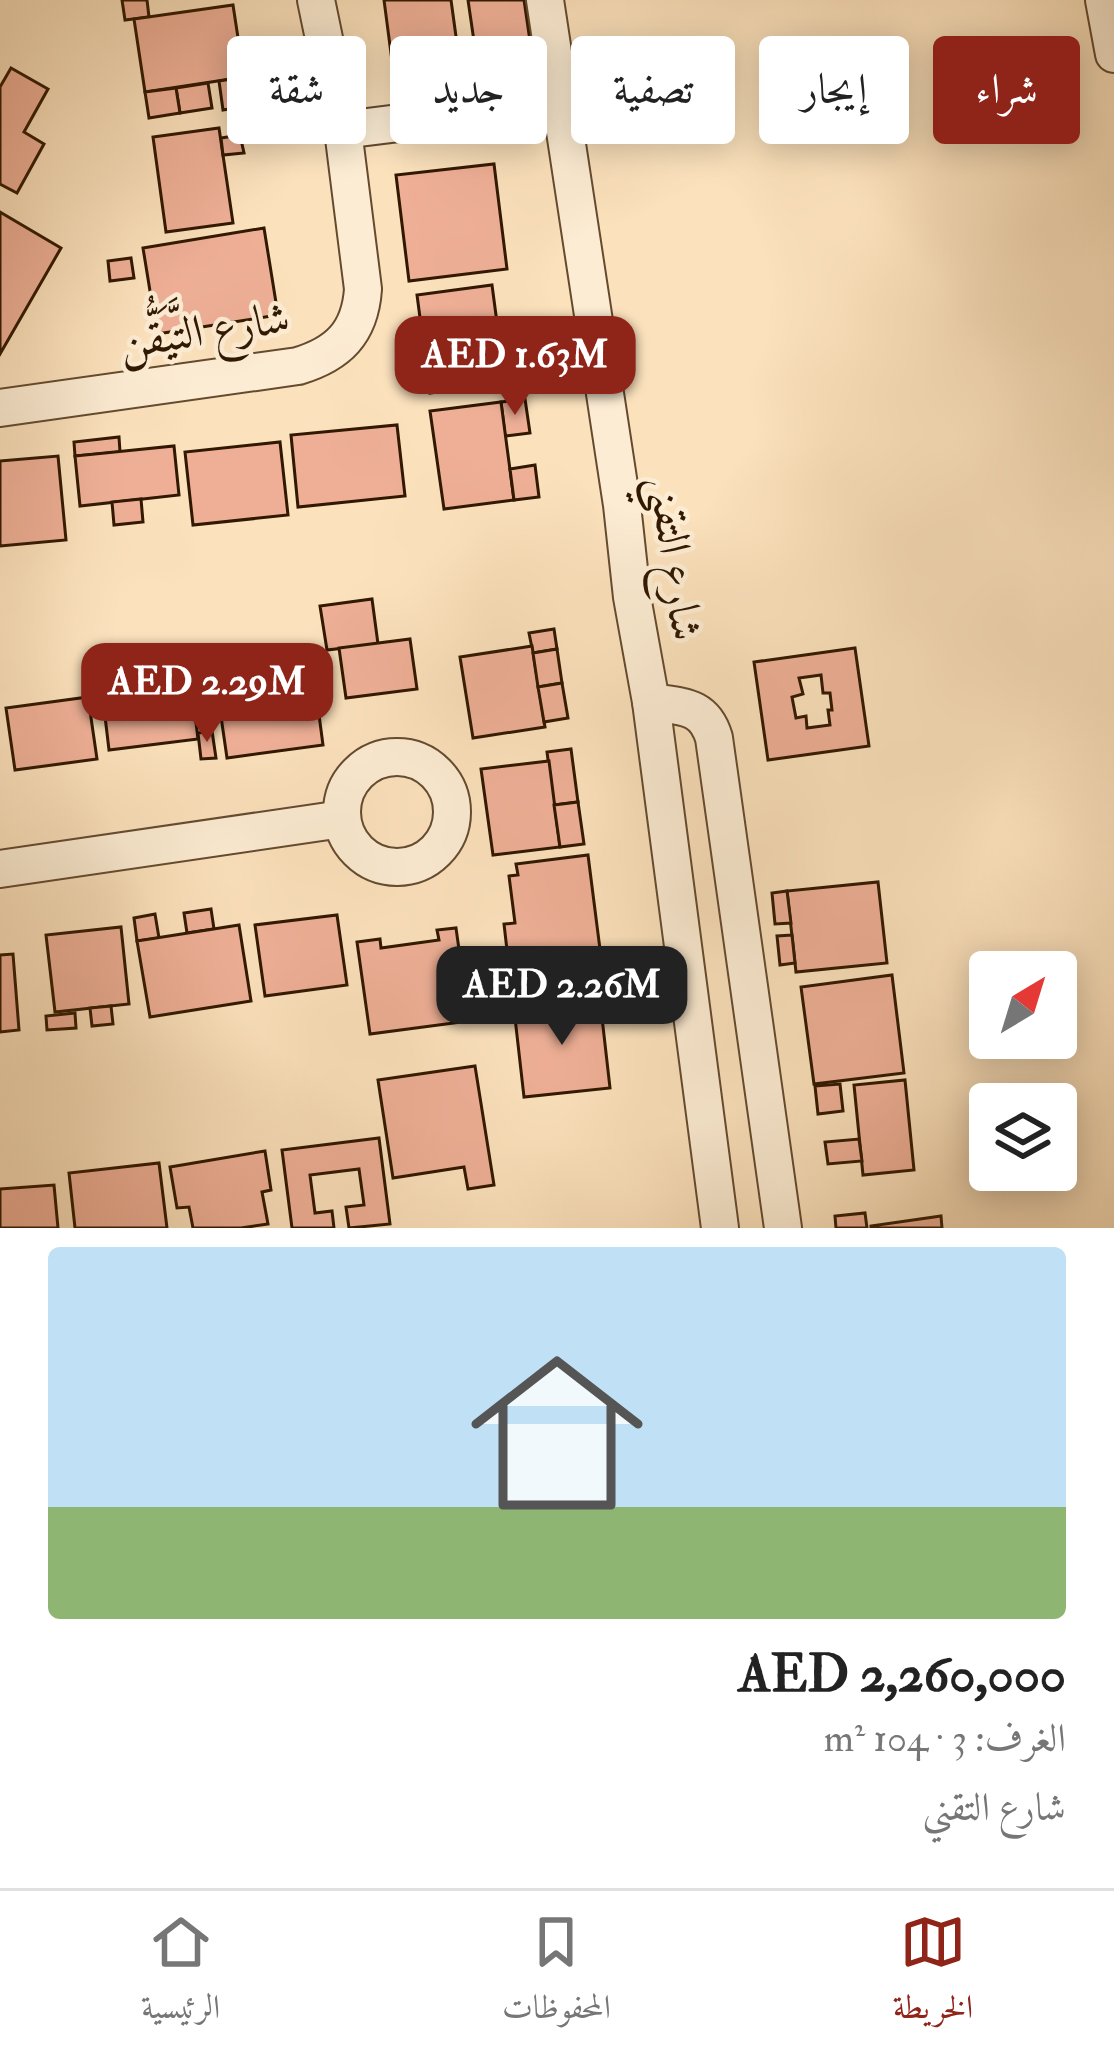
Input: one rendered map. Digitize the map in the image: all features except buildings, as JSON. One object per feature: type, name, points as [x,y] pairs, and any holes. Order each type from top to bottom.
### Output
[{"type":"street","name":"شارع التَّيَقُّن","points":[[316,0],[324,36]]},
{"type":"street","name":"شارع التقني","points":[[545,0],[651,702],[720,1228]]},
{"type":"street","points":[[1104,0],[1114,54]]},
{"type":"street","points":[[366,127],[560,104]]},
{"type":"street","name":"شارع التَّيَقُّن","points":[[0,408],[298,366],[322,359],[340,346],[362,308],[363,289],[346,144]]},
{"type":"street","name":"شارع التقني","points":[[651,702],[704,716],[714,738],[783,1228]]},
{"type":"street","points":[[0,869],[342,819]]}]
